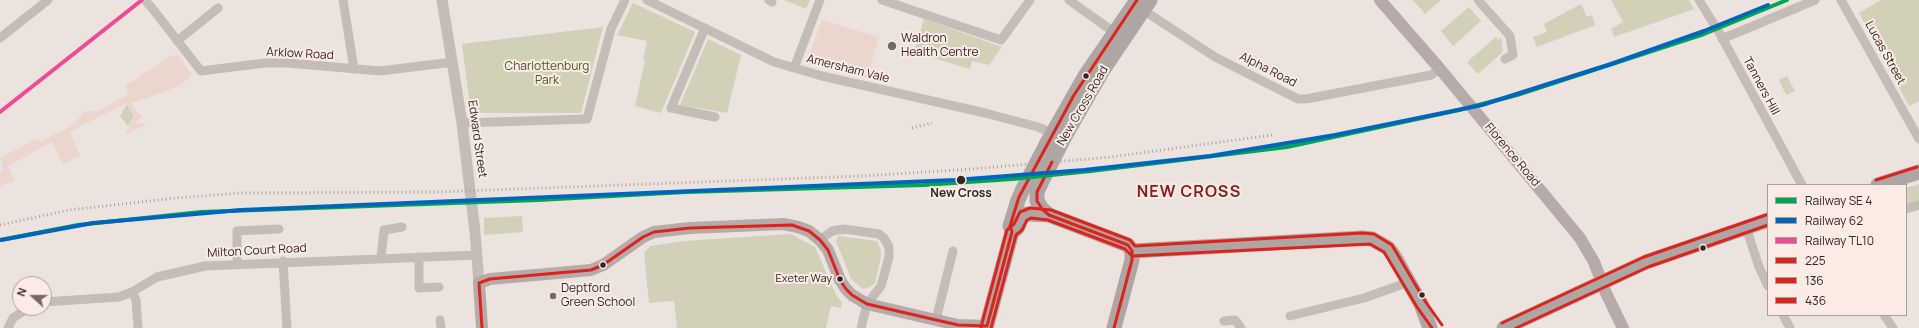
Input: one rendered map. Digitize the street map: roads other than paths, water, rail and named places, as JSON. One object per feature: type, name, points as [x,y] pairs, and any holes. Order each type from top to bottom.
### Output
[{"type":"highway","name":"New Cross Road","points":[[986,327],[1012,232],[1010,226],[1023,188],[1055,136],[1090,92],[1119,35],[1143,3]]},
{"type":"highway","name":"New Cross Road","points":[[1049,215],[1042,209],[1037,201],[1036,192],[1040,185],[1055,136]]},
{"type":"highway","points":[[1881,184],[1919,172]]},
{"type":"highway","points":[[1012,232],[1018,227],[1020,219],[1026,214],[1049,215],[1125,244],[1131,248],[1132,260],[1114,328]]},
{"type":"highway","points":[[1504,328],[1602,281],[1646,262],[1767,220]]},
{"type":"highway","points":[[1132,251],[1362,238],[1372,239],[1388,248],[1421,304],[1438,328]]},
{"type":"highway","points":[[1421,304],[1430,328]]},
{"type":"main road","name":"Florence Road","points":[[1380,0],[1478,113],[1580,238],[1594,262],[1606,293],[1623,328]]},
{"type":"main road","points":[[482,328],[479,283],[490,279],[591,270],[603,265],[643,237],[654,232],[669,230],[788,225],[809,231],[820,240],[828,250],[840,280],[846,289],[852,295],[867,304],[932,323],[986,327]]},
{"type":"street","points":[[0,38],[48,0]]},
{"type":"street","points":[[343,0],[354,69]]},
{"type":"street","name":"Edward Street","points":[[442,0],[462,123],[479,283]]},
{"type":"street","points":[[462,123],[587,119],[611,28],[625,0]]},
{"type":"street","points":[[794,68],[820,0]]},
{"type":"street","points":[[882,0],[1001,40],[1030,0]]},
{"type":"street","points":[[1069,0],[1119,35]]},
{"type":"street","points":[[1478,0],[1510,36],[1513,54],[1505,59]]},
{"type":"street","points":[[1721,36],[1815,0]]},
{"type":"street","name":"Lucas Street","points":[[1841,0],[1919,139]]},
{"type":"street","name":"Amersham Vale","points":[[649,1],[774,62],[818,74],[985,113],[1038,127],[1055,136]]},
{"type":"street","name":"Alpha Road","points":[[1143,3],[1215,57],[1298,99],[1306,99],[1431,75],[1440,69]]},
{"type":"street","name":"Tanners Hill","points":[[1701,4],[1721,36],[1801,184]]},
{"type":"street","name":"Arklow Road","points":[[152,8],[201,71],[265,63],[281,63],[395,71],[452,62]]},
{"type":"street","points":[[177,41],[218,8]]},
{"type":"street","points":[[705,28],[671,108],[715,117]]},
{"type":"street","points":[[1907,209],[1919,205]]},
{"type":"street","points":[[381,258],[384,230],[402,227]]},
{"type":"street","points":[[1746,227],[1759,267],[1767,284]]},
{"type":"street","points":[[820,240],[832,231],[844,228],[879,234],[884,238],[889,247],[889,258],[881,286],[867,304],[861,328]]},
{"type":"street","points":[[237,264],[237,232],[279,229]]},
{"type":"street","points":[[932,323],[953,251]]},
{"type":"street","name":"Milton Court Road","points":[[52,301],[119,297],[132,292],[158,277],[205,266],[477,255]]},
{"type":"street","points":[[419,257],[419,288],[439,287]]},
{"type":"street","points":[[283,262],[287,328]]},
{"type":"street","points":[[1290,316],[1364,298],[1409,282]]},
{"type":"street","points":[[132,292],[136,300],[138,328]]},
{"type":"street","points":[[8,328],[13,318],[16,316]]},
{"type":"street","points":[[1784,316],[1790,328]]},
{"type":"street","points":[[1885,316],[1893,328]]},
{"type":"street","points":[[1224,321],[1235,320],[1240,328]]},
{"type":"tunnel","points":[[145,0],[152,8]]},
{"type":"railway","points":[[912,128],[932,123]]},
{"type":"railway","points":[[0,225],[69,210],[176,198],[241,193],[436,192],[861,176],[959,170],[1111,157],[1272,135]]},
{"type":"rail line","name":"TL10","points":[[0,112],[142,0]]},
{"type":"rail line","name":"62","points":[[1,240],[93,223],[241,210],[955,180],[1084,170],[1210,156],[1335,135],[1482,105],[1611,64],[1704,31],[1768,5]]},
{"type":"place","name":"Waldron Health Centre","points":[[892,46]]},
{"type":"place","name":"New Cross","points":[[961,180]]},
{"type":"place","name":"Exeter Way","points":[[840,279]]},
{"type":"place","name":"Deptford Green School","points":[[553,296]]},
{"type":"district","name":"NEW CROSS","points":[[1189,193]]},
{"type":"park label","name":"Charlottenburg Park","points":[[547,74]]}]
